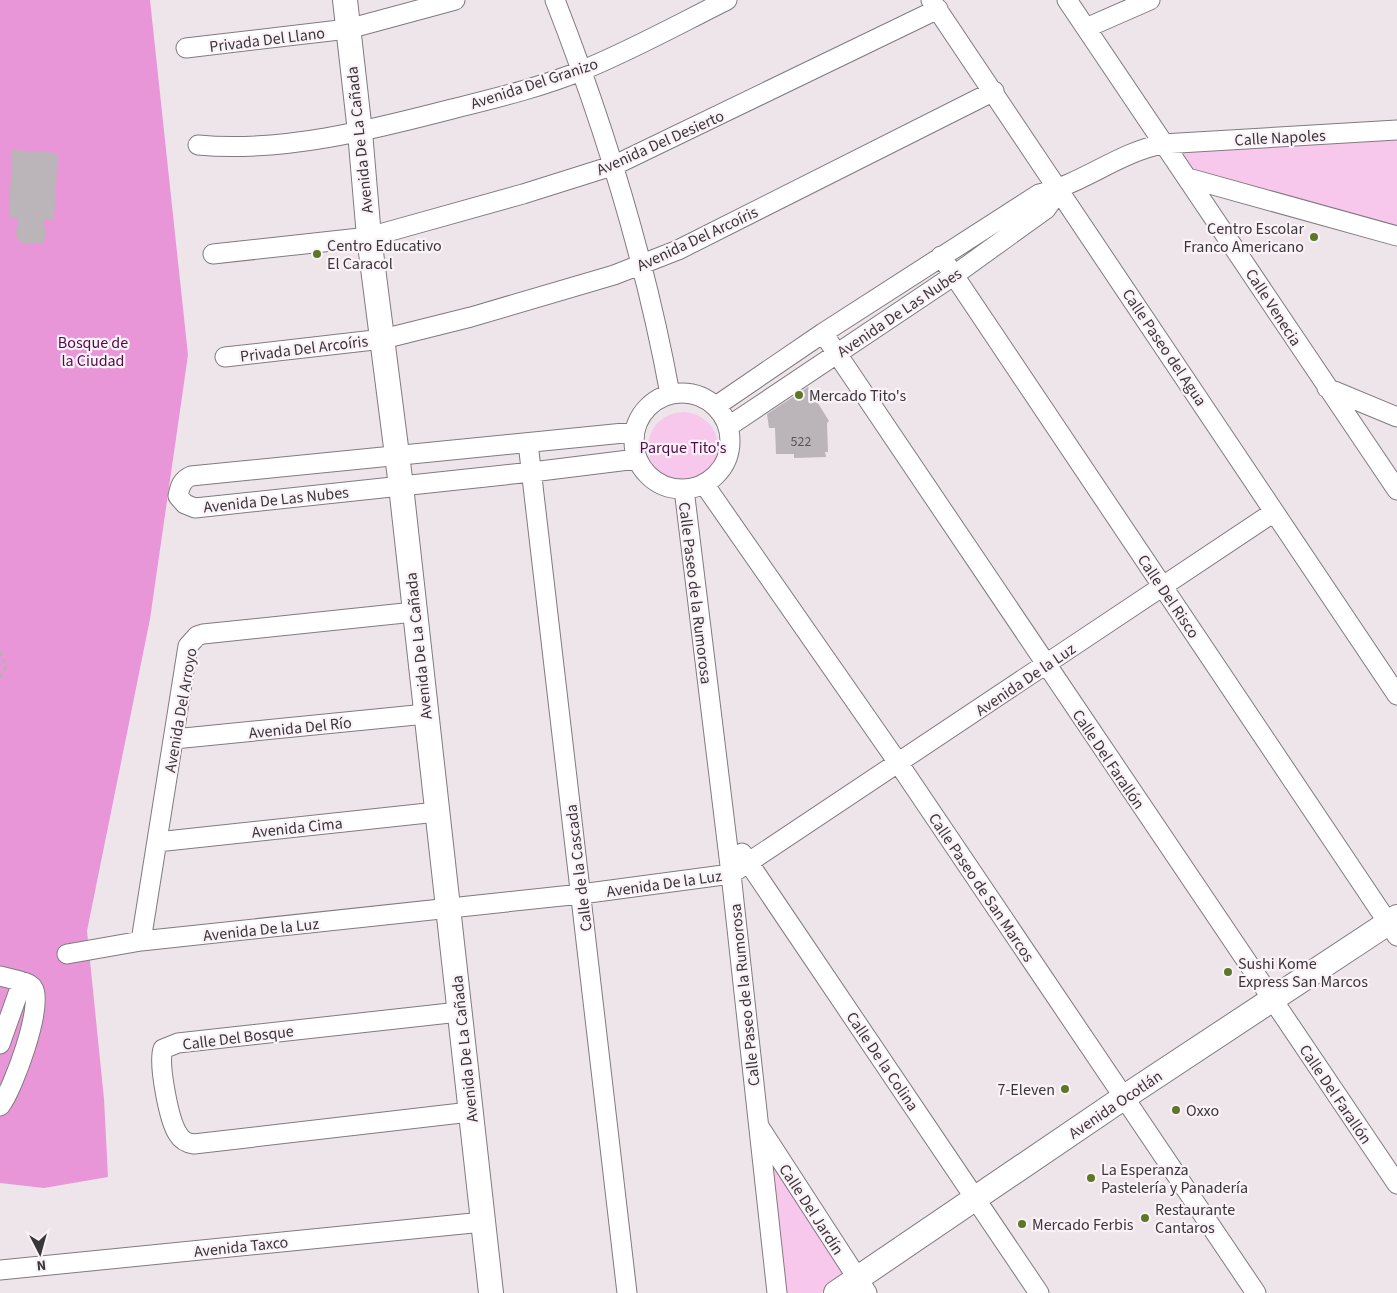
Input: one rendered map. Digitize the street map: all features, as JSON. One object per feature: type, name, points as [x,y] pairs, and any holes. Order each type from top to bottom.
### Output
[{"type":"main road","name":"Avenida De La Cañada","points":[[345,0],[360,132],[368,236],[401,486],[491,1293]]},
{"type":"main road","name":"Avenida Ocotlán","points":[[836,1293],[862,1286],[976,1199],[1122,1098],[1272,1000],[1394,925]]},
{"type":"street","name":"Privada Del Llano","points":[[186,48],[348,29],[455,0]]},
{"type":"street","points":[[555,0],[583,70],[615,165],[658,327],[670,394]]},
{"type":"street","name":"Avenida Del Granizo","points":[[198,145],[236,146],[360,132],[473,103],[583,70],[727,0]]},
{"type":"street","name":"Calle Venecia","points":[[1067,0],[1162,144],[1188,178],[1326,387],[1397,490]]},
{"type":"street","points":[[1086,28],[1150,0]]},
{"type":"street","name":"Calle Paseo del Agua","points":[[935,4],[1397,695]]},
{"type":"street","name":"Avenida Del Desierto","points":[[213,254],[368,236],[523,194],[615,165],[935,4]]},
{"type":"street","name":"Avenida Del Arcoíris","points":[[383,339],[471,317],[643,265],[742,219],[994,91]]},
{"type":"street","name":"Calle Napoles","points":[[1162,144],[1397,130]]},
{"type":"street","name":"Avenida De Las Nubes","points":[[716,406],[823,333],[1038,194],[1060,189],[1131,154],[1162,144]]},
{"type":"street","points":[[1188,178],[1397,236]]},
{"type":"street","name":"Avenida De Las Nubes","points":[[729,426],[953,276],[1046,209],[1060,189]]},
{"type":"street","name":"Calle Del Risco","points":[[941,256],[1162,586],[1394,925]]},
{"type":"street","name":"Calle Del Farallón","points":[[823,333],[1397,1184]]},
{"type":"street","name":"Privada Del Arcoíris","points":[[225,357],[383,339]]},
{"type":"street","points":[[1326,387],[1397,417]]},
{"type":"street","points":[[687,392],[703,397],[716,406],[729,426],[731,443],[727,460],[718,474],[704,484],[684,489],[664,486],[648,475],[637,459],[634,446],[634,432],[641,415],[653,402],[670,394],[687,392]]},
{"type":"street","name":"Avenida De Las Nubes","points":[[634,432],[191,476],[184,479],[178,496],[185,504],[195,508],[637,459]]},
{"type":"street","name":"Calle de la Cascada","points":[[528,443],[627,1293]]},
{"type":"street","name":"Calle Paseo de San Marcos","points":[[704,484],[899,764],[1122,1098],[1256,1293]]},
{"type":"street","name":"Calle Paseo de la Rumorosa","points":[[684,489],[726,830],[777,1293]]},
{"type":"street","name":"Avenida De la Luz","points":[[68,954],[141,941],[449,909],[731,874],[899,764],[1274,512]]},
{"type":"street","name":"Avenida Del Arroyo","points":[[141,941],[188,646],[197,636],[414,612]]},
{"type":"street","name":"Avenida Del Río","points":[[174,739],[426,714]]},
{"type":"street","name":"Avenida Cima","points":[[157,842],[437,812]]},
{"type":"street","name":"Calle De la Colina","points":[[726,830],[1039,1293]]},
{"type":"street","points":[[0,976],[32,986],[36,996],[23,1055],[15,1080],[0,1106]]},
{"type":"street","points":[[2,1036],[19,994],[20,981]]},
{"type":"street","name":"Calle Del Bosque","points":[[459,1012],[178,1043],[163,1049],[162,1067],[174,1128],[182,1139],[194,1144],[470,1112]]},
{"type":"street","name":"Calle Del Jardín","points":[[758,1125],[862,1286]]},
{"type":"street","name":"Avenida Taxco","points":[[0,1270],[482,1222]]},
{"type":"path","points":[[0,652],[6,667],[0,678]]},
{"type":"green space","name":"Bosque de la Ciudad","points":[[0,0],[150,0],[188,355],[150,619],[87,931],[104,1099],[108,1177],[44,1188],[0,1183]]},
{"type":"green space","points":[[1397,129],[1397,231],[1182,171],[1161,140]]},
{"type":"green space","name":"Parque Tito's","points":[[683,412],[696,415],[708,422],[715,434],[718,447],[715,460],[708,472],[696,479],[683,482],[670,479],[658,472],[651,460],[648,447],[651,434],[658,422],[670,415]]},
{"type":"green space","points":[[771,1160],[846,1271],[821,1293],[779,1293]]},
{"type":"building","points":[[12,150],[58,153],[54,219],[43,219],[46,234],[43,243],[22,244],[16,236],[18,217],[9,217]]},
{"type":"building","points":[[808,387],[829,421],[827,423],[828,452],[825,452],[826,457],[794,458],[794,454],[776,454],[775,428],[769,428],[767,414]]},
{"type":"place","name":"Centro Escolar Franco Americano","points":[[1314,237]]},
{"type":"place","name":"Centro Educativo El Caracol","points":[[317,254]]},
{"type":"place","name":"Mercado Tito's","points":[[799,395]]},
{"type":"place","name":"Sushi Kome Express San Marcos","points":[[1228,972]]},
{"type":"place","name":"7-Eleven","points":[[1065,1089]]},
{"type":"place","name":"Oxxo","points":[[1176,1110]]},
{"type":"place","name":"La Esperanza Pastelería y Panadería","points":[[1091,1178]]},
{"type":"place","name":"Restaurante Cantaros","points":[[1145,1218]]},
{"type":"place","name":"Mercado Ferbis","points":[[1022,1224]]}]
